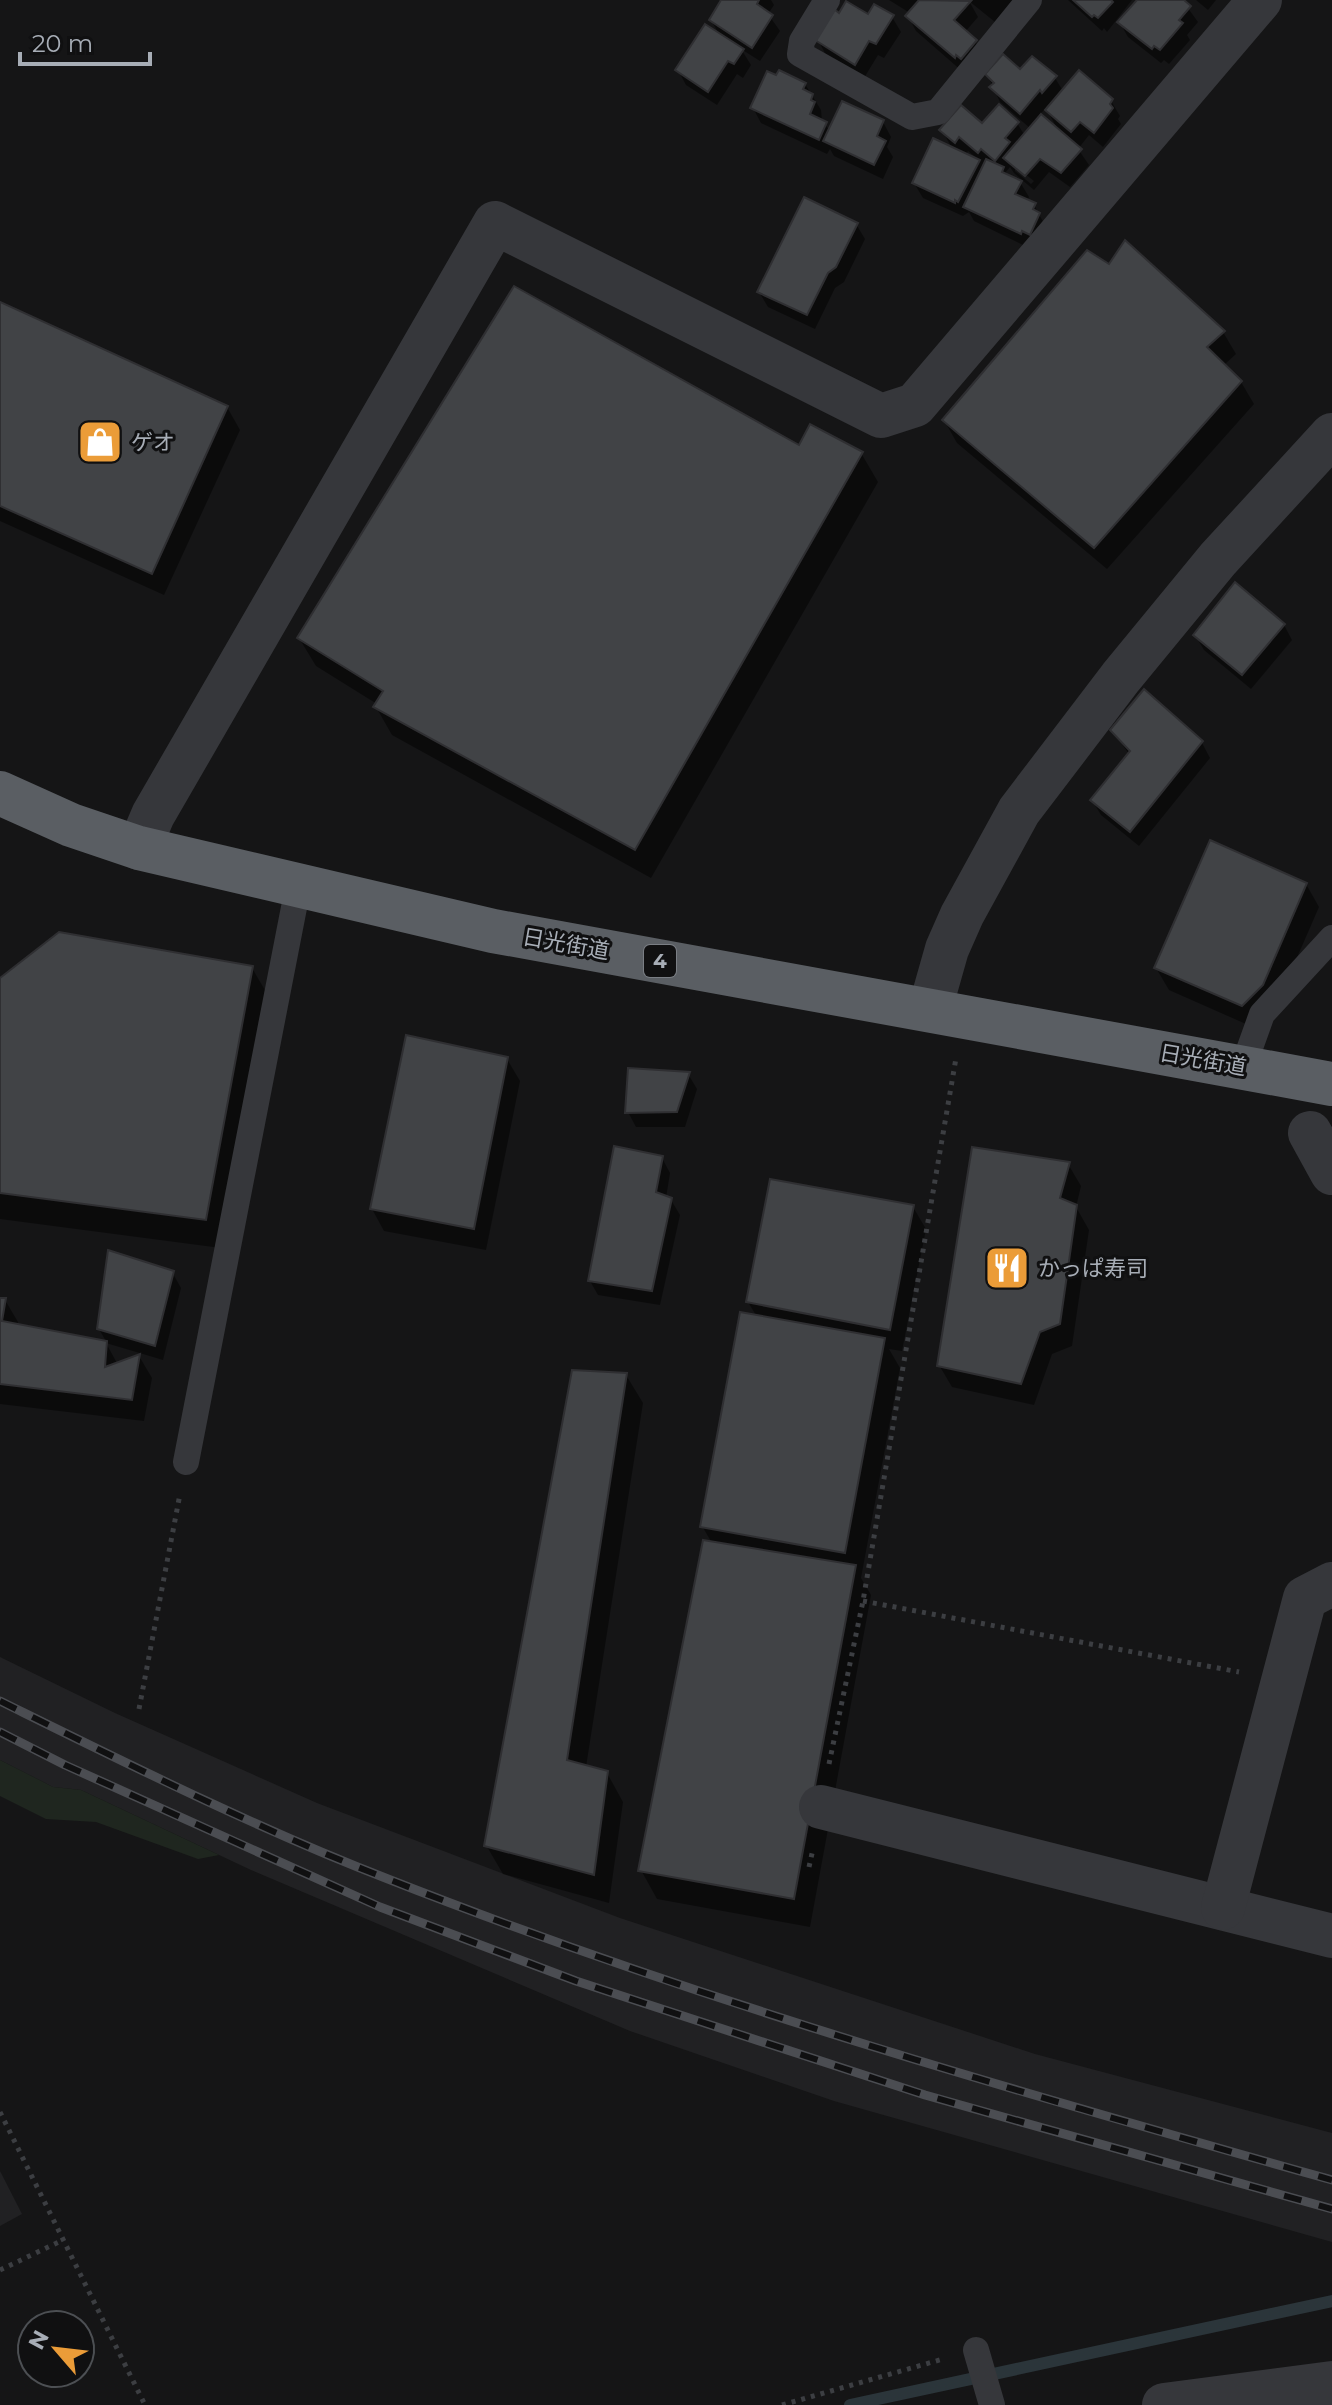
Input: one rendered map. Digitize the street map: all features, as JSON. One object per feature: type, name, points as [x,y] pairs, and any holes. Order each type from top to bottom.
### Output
[{"type":"highway","name":"日光街道","points":[[0,793],[71,825],[139,848],[493,931],[1332,1084]]},
{"type":"street","points":[[139,848],[153,815],[495,223],[881,416],[915,405],[1260,0]]},
{"type":"street","points":[[947,1013],[947,949],[962,915],[1019,811],[1121,677],[1218,559],[1332,435]]},
{"type":"street","points":[[1310,1133],[1332,1173]]},
{"type":"street","points":[[1223,1908],[1305,1598],[1332,1584]]},
{"type":"street","points":[[821,1807],[1332,1936]]},
{"type":"street","points":[[1164,2405],[1332,2383]]},
{"type":"lane","points":[[827,0],[802,41],[800,54],[912,117],[938,112],[1029,0]]},
{"type":"lane","points":[[186,1462],[298,887]]},
{"type":"lane","points":[[1243,1067],[1262,1014],[1332,938]]},
{"type":"lane","points":[[978,2356],[989,2397]]},
{"type":"path","points":[[809,1867],[863,1601],[947,1013]]},
{"type":"path","points":[[139,1709],[186,1462]]},
{"type":"path","points":[[863,1601],[1283,1681]]},
{"type":"path","points":[[0,2112],[145,2405]]},
{"type":"path","points":[[0,2270],[63,2240]]},
{"type":"path","points":[[782,2405],[978,2356]]},
{"type":"shaded area","points":[[0,1657],[115,1713],[317,1803],[620,1918],[1035,2054],[1332,2133],[1332,2242],[834,2101],[630,2031],[251,1870],[81,1790],[53,1787],[0,1760]]},
{"type":"shaded area","points":[[0,1760],[53,1787],[81,1790],[219,1855],[198,1859],[96,1822],[46,1819],[0,1796]]},
{"type":"shaded area","points":[[0,2171],[22,2214],[0,2226]]},
{"type":"building","points":[[721,0],[759,0],[757,4],[773,15],[752,48],[709,20]]},
{"type":"building","points":[[919,0],[971,1],[954,20],[977,40],[961,59],[956,55],[955,58],[905,16]]},
{"type":"building","points":[[1073,0],[1113,2],[1098,18],[1092,17]]},
{"type":"building","points":[[1137,0],[1184,0],[1191,6],[1179,20],[1183,23],[1160,50],[1154,46],[1152,49],[1117,22]]},
{"type":"building","points":[[846,1],[868,14],[874,4],[894,15],[876,44],[869,41],[855,65],[815,40],[834,9],[839,13]]},
{"type":"building","points":[[705,24],[744,49],[734,64],[728,61],[708,92],[675,70]]},
{"type":"building","points":[[1003,54],[1020,69],[1032,56],[1057,76],[1042,93],[1040,90],[1020,114],[989,87],[994,83],[985,74]]},
{"type":"building","points":[[779,70],[806,83],[803,89],[813,94],[811,100],[815,102],[810,114],[827,122],[819,140],[750,108],[767,71],[776,75]]},
{"type":"building","points":[[1079,70],[1113,99],[1110,104],[1113,108],[1094,133],[1080,122],[1071,132],[1045,110]]},
{"type":"building","points":[[842,101],[884,120],[877,136],[886,141],[874,165],[823,141]]},
{"type":"building","points":[[999,104],[1019,122],[1005,138],[1010,142],[995,161],[981,149],[978,153],[959,137],[955,143],[939,130],[961,105],[982,123]]},
{"type":"building","points":[[1041,114],[1082,149],[1061,173],[1040,159],[1025,176],[1003,158]]},
{"type":"building","points":[[933,138],[980,160],[958,202],[912,183]]},
{"type":"building","points":[[986,159],[1004,167],[1002,172],[1022,181],[1015,194],[1036,203],[1033,209],[1040,213],[1030,235],[1022,231],[1021,234],[963,207]]},
{"type":"building","points":[[804,197],[858,223],[807,315],[757,292]]},
{"type":"building","points":[[1125,240],[1225,331],[1207,347],[1242,381],[1094,548],[942,420],[1087,250],[1109,264]]},
{"type":"building","points":[[514,286],[799,445],[810,424],[863,452],[635,850],[373,707],[383,691],[297,638]]},
{"type":"building","points":[[0,302],[228,406],[152,574],[0,506]]},
{"type":"building","points":[[1235,582],[1285,624],[1242,675],[1193,635]]},
{"type":"building","points":[[1144,689],[1203,741],[1130,832],[1090,800],[1130,751],[1110,730]]},
{"type":"building","points":[[1210,840],[1307,883],[1263,985],[1242,1006],[1154,968]]},
{"type":"building","points":[[59,932],[253,966],[206,1220],[0,1193],[0,978]]},
{"type":"building","points":[[406,1035],[508,1057],[474,1229],[370,1209]]},
{"type":"building","points":[[628,1068],[690,1072],[677,1112],[625,1113]]},
{"type":"building","points":[[614,1146],[663,1156],[656,1192],[672,1198],[652,1291],[588,1281]]},
{"type":"building","points":[[972,1147],[1070,1162],[1060,1198],[1077,1205],[1060,1324],[1040,1332],[1021,1384],[937,1366]]},
{"type":"building","points":[[770,1179],[914,1205],[890,1330],[746,1302]]},
{"type":"building","points":[[108,1250],[174,1271],[155,1346],[97,1329]]},
{"type":"building","points":[[0,1298],[6,1298],[2,1321],[107,1341],[105,1367],[140,1354],[132,1400],[0,1384]]},
{"type":"building","points":[[740,1312],[885,1338],[845,1553],[700,1527]]},
{"type":"building","points":[[572,1370],[627,1373],[567,1760],[608,1771],[594,1875],[484,1846]]},
{"type":"building","points":[[703,1540],[856,1565],[794,1899],[638,1871]]},
{"type":"waterway","points":[[850,2405],[1332,2301]]},
{"type":"railway","points":[[0,1701],[290,1839],[504,1923],[856,2042],[1332,2180]]},
{"type":"railway","points":[[0,1732],[65,1765],[380,1907],[576,1981],[925,2095],[1332,2209]]},
{"type":"place","name":"ゲオ","points":[[100,442]]},
{"type":"place","name":"かっぱ寿司","points":[[1007,1268]]}]
